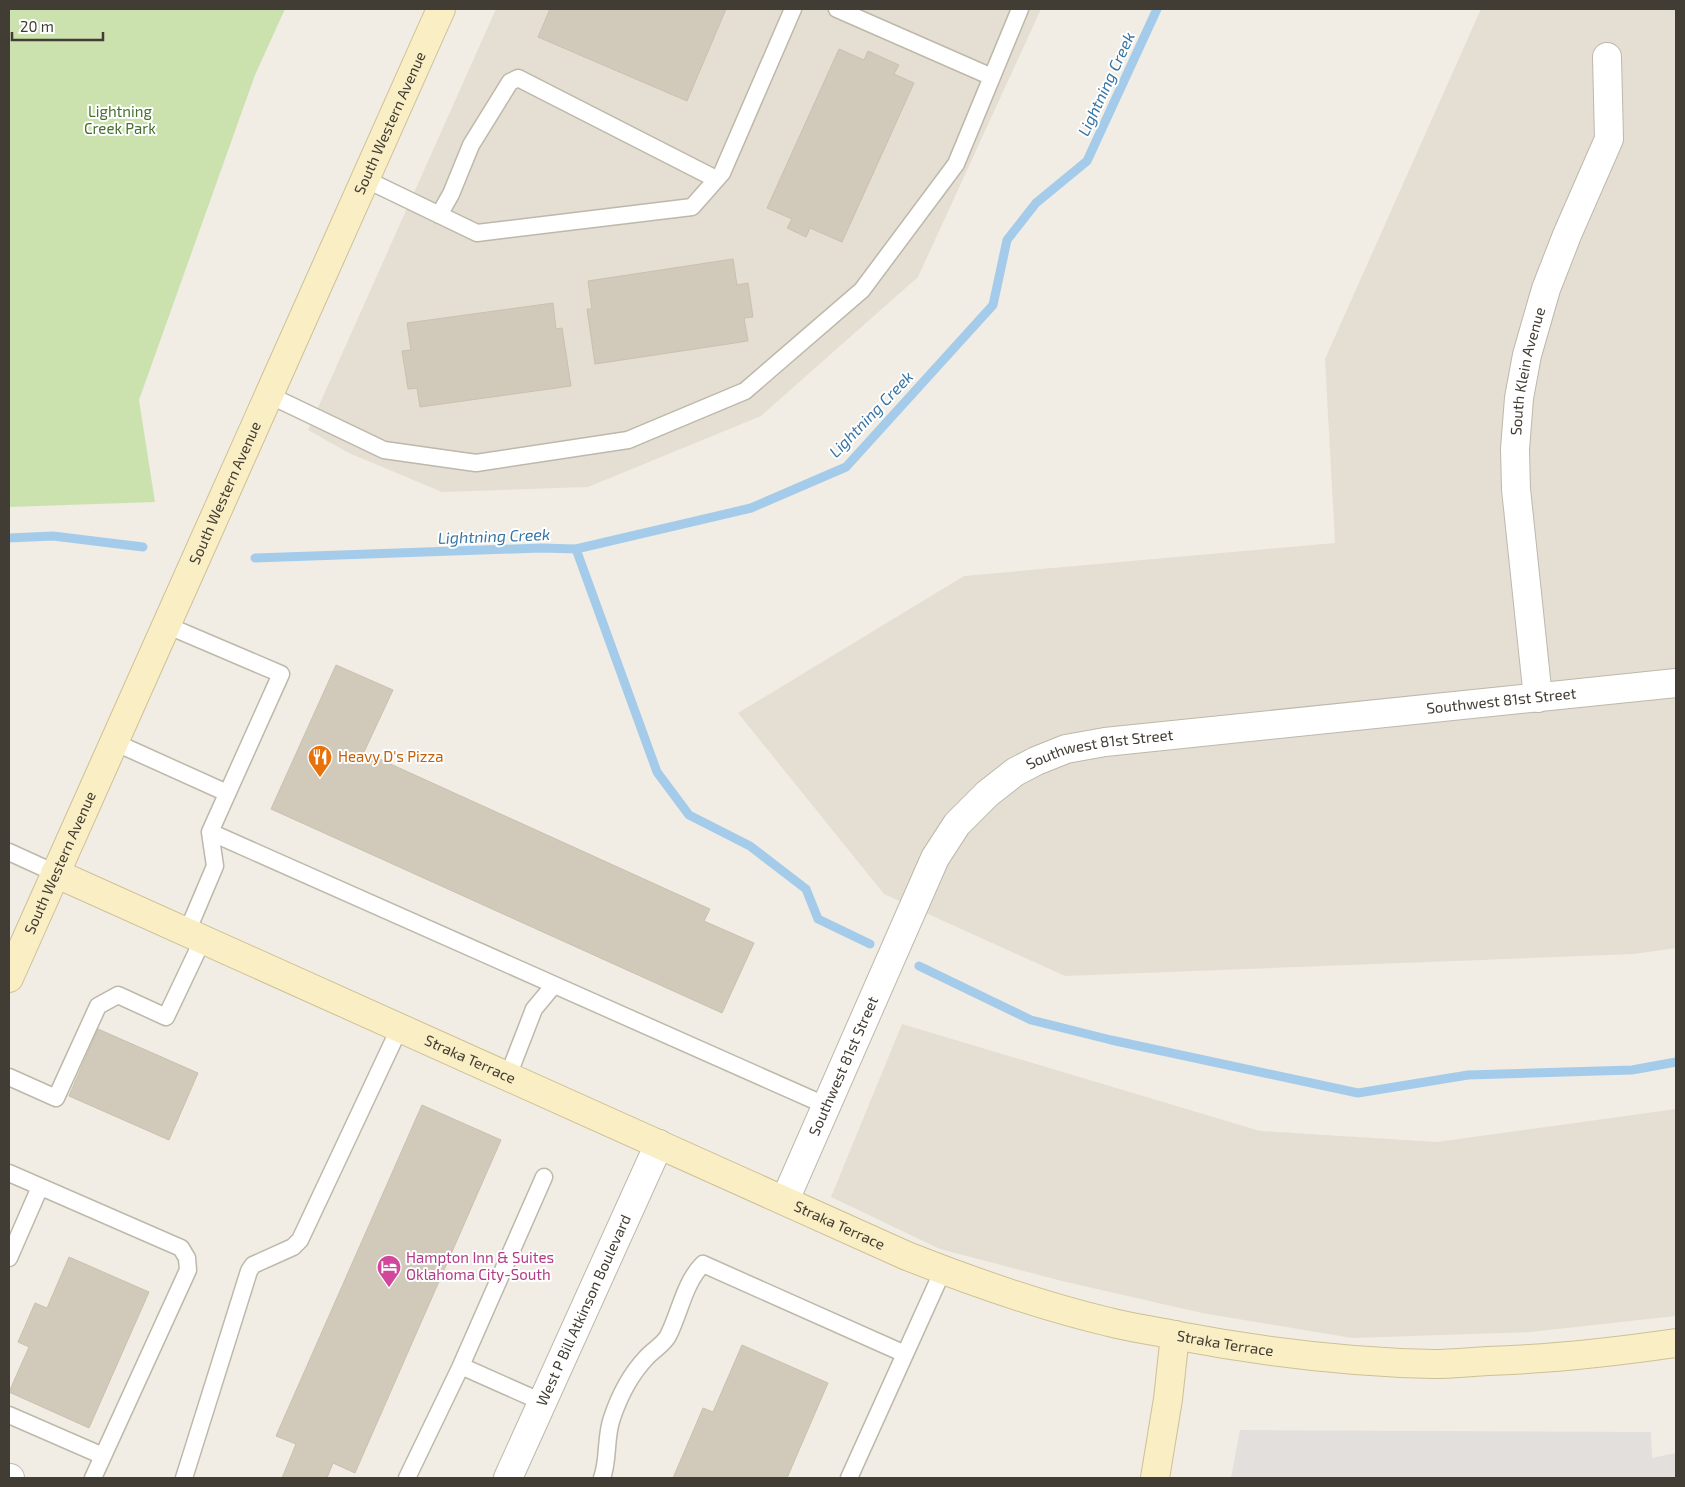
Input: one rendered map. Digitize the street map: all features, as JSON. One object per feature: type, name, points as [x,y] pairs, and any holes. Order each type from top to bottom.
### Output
[{"type":"street","name":"South Western Avenue","points":[[9,978],[441,9]]},
{"type":"street","name":"South Klein Avenue","points":[[1538,698],[1516,489],[1515,448],[1519,398],[1526,355],[1546,289],[1567,235],[1610,139],[1607,57]]},
{"type":"street","name":"Southwest 81st Street","points":[[785,1200],[935,858],[957,824],[987,794],[1015,772],[1066,749],[1105,742],[1676,683]]},
{"type":"street","name":"Straka Terrace","points":[[55,873],[907,1256],[1056,1308],[1110,1323],[1232,1346],[1338,1359],[1435,1364],[1544,1359],[1611,1353],[1676,1343]]},
{"type":"street","name":"West P Bill Atkinson Boulevard","points":[[508,1478],[659,1144]]},
{"type":"street","points":[[1155,1478],[1168,1399],[1175,1335]]},
{"type":"lane","points":[[365,179],[477,233],[692,207],[722,172],[794,9]]},
{"type":"lane","points":[[837,9],[992,78]]},
{"type":"lane","points":[[269,395],[384,450],[476,463],[628,440],[745,391],[862,290],[956,164],[1020,9]]},
{"type":"lane","points":[[439,215],[451,194],[471,145],[510,82],[518,78],[716,179]]},
{"type":"lane","points":[[9,1077],[56,1098],[98,1006],[118,995],[166,1017],[195,935],[215,866],[210,832],[281,674],[166,625]]},
{"type":"lane","points":[[114,742],[227,793]]},
{"type":"lane","points":[[210,832],[826,1106]]},
{"type":"lane","points":[[9,852],[55,873]]},
{"type":"lane","points":[[508,1076],[534,1009],[554,985]]},
{"type":"lane","points":[[184,1478],[249,1271],[253,1266],[293,1247],[300,1240],[400,1027]]},
{"type":"lane","points":[[9,1173],[181,1248],[187,1258],[188,1270],[93,1478]]},
{"type":"lane","points":[[407,1478],[461,1366],[544,1177]]},
{"type":"lane","points":[[9,1258],[40,1187]]},
{"type":"lane","points":[[602,1478],[606,1468],[606,1448],[611,1419],[622,1394],[636,1369],[667,1339],[689,1284],[702,1264],[905,1354]]},
{"type":"lane","points":[[849,1478],[943,1270]]},
{"type":"lane","points":[[461,1366],[542,1402]]},
{"type":"lane","points":[[9,1415],[103,1456]]},
{"type":"shaded area","points":[[496,9],[1041,9],[918,277],[761,416],[588,487],[442,492],[349,453],[308,430]]},
{"type":"shaded area","points":[[1481,9],[1676,9],[1676,948],[1634,954],[1065,976],[884,894],[738,713],[964,576],[1335,543],[1325,359]]},
{"type":"shaded area","points":[[902,1024],[1260,1131],[1437,1142],[1676,1109],[1676,1316],[1530,1332],[1352,1338],[1202,1313],[1062,1281],[940,1249],[831,1197]]},
{"type":"shaded area","points":[[1240,1430],[1651,1432],[1652,1458],[1676,1453],[1676,1478],[1231,1478]]},
{"type":"green space","name":"Lightning Creek Park","points":[[9,9],[285,9],[255,75],[139,400],[155,502],[9,507]]},
{"type":"building","points":[[550,9],[726,9],[687,101],[538,37]]},
{"type":"building","points":[[839,49],[864,60],[868,51],[899,65],[894,74],[914,83],[842,242],[810,228],[806,237],[787,228],[792,219],[767,208]]},
{"type":"building","points":[[733,259],[737,285],[748,283],[753,317],[744,318],[748,341],[595,364],[587,309],[592,309],[588,281]]},
{"type":"building","points":[[553,303],[556,329],[562,328],[571,386],[420,407],[417,388],[408,389],[402,351],[411,350],[407,323]]},
{"type":"building","points":[[336,665],[393,690],[364,752],[710,909],[704,921],[754,943],[722,1013],[271,809]]},
{"type":"building","points":[[98,1029],[198,1073],[169,1140],[69,1096]]},
{"type":"building","name":"Hampton Inn & Suites Oklahoma City-South","points":[[422,1105],[501,1140],[355,1473],[333,1463],[327,1478],[282,1478],[296,1444],[276,1436]]},
{"type":"building","points":[[69,1257],[149,1292],[89,1428],[9,1392],[29,1347],[18,1342],[35,1303],[47,1308]]},
{"type":"building","points":[[742,1345],[828,1383],[787,1478],[673,1478],[703,1408],[713,1412]]},
{"type":"waterway","name":"Lightning Creek","points":[[255,558],[541,548],[576,549],[751,508],[846,467],[993,305],[1007,240],[1036,203],[1087,161],[1157,9]]},
{"type":"waterway","name":"Lightning Creek","points":[[9,538],[53,536],[143,547]]},
{"type":"waterway","points":[[576,549],[657,772],[689,815],[750,846],[806,889],[818,919],[870,944]]},
{"type":"waterway","points":[[919,966],[1031,1020],[1111,1040],[1358,1093],[1468,1075],[1632,1070],[1676,1062]]},
{"type":"place","name":"Heavy D's Pizza","points":[[320,778]]},
{"type":"place","name":"Hampton Inn & Suites Oklahoma City-South","points":[[389,1288]]}]
